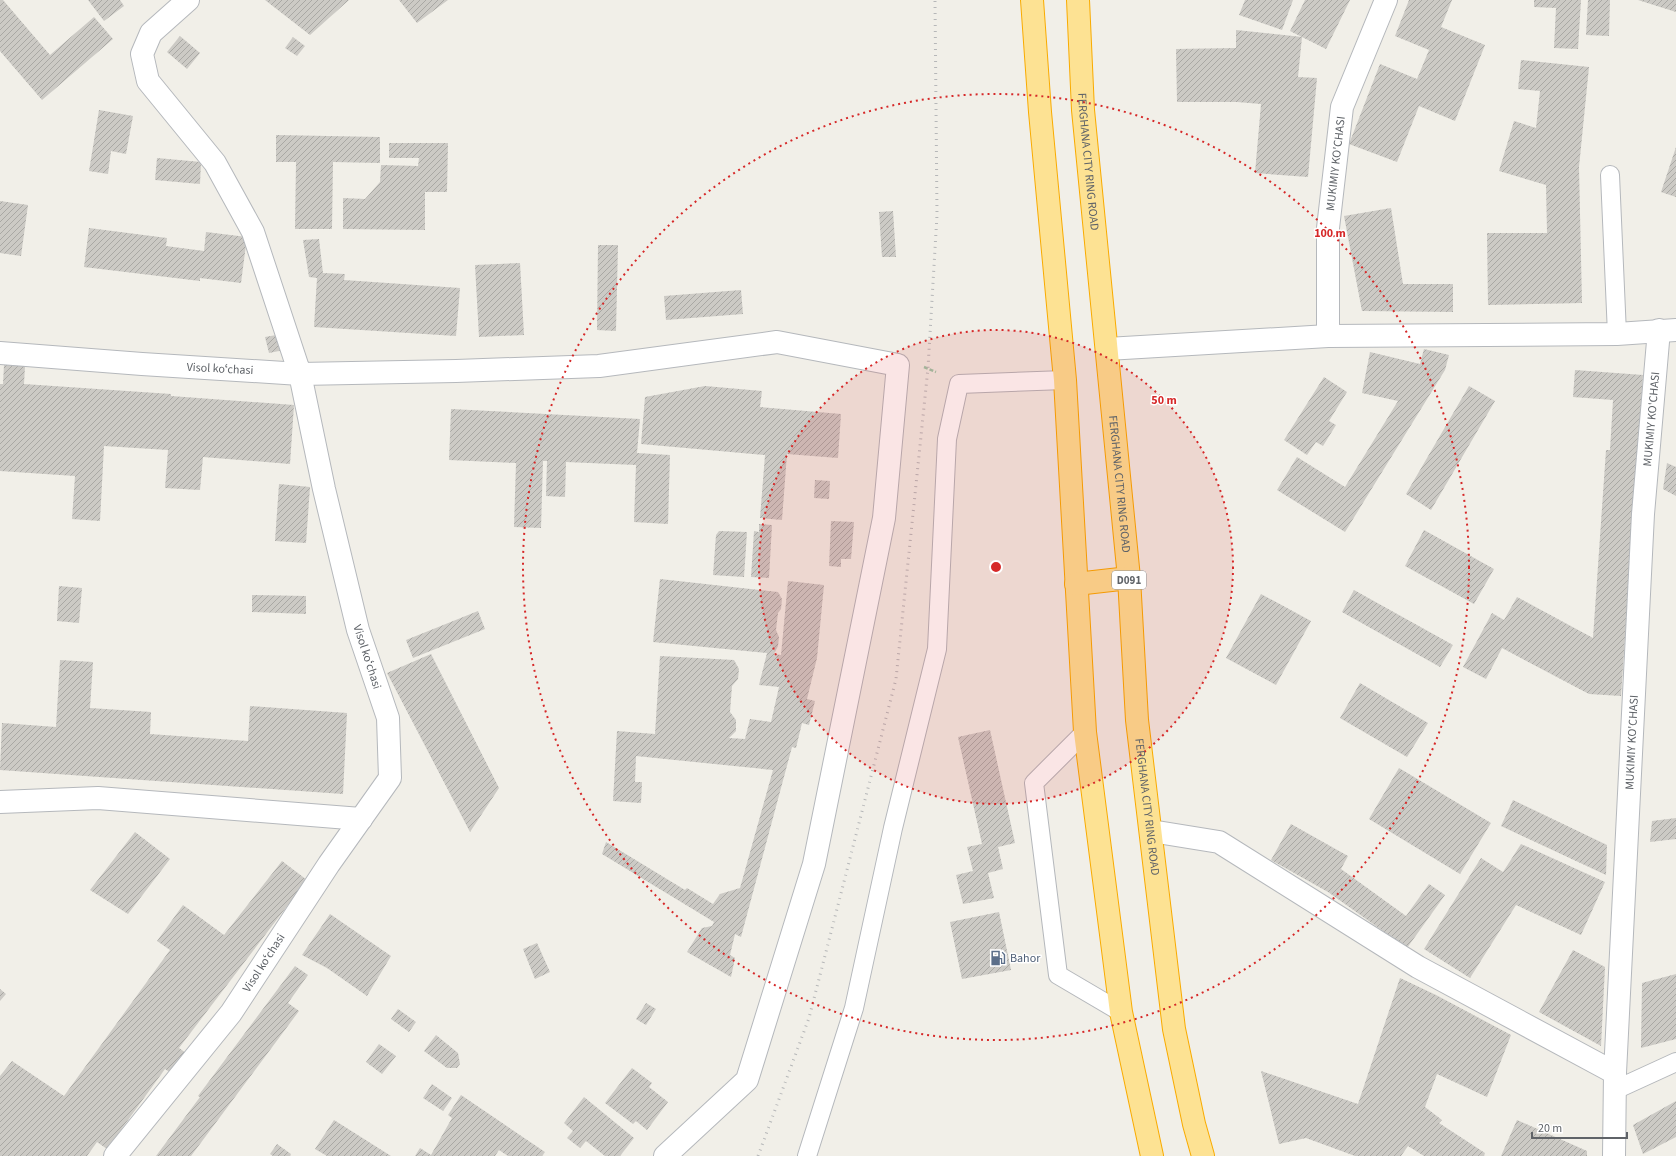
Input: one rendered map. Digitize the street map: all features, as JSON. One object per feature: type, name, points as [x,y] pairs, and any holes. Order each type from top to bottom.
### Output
[{"type":"highway","points":[[1032,0],[1040,112],[1065,380],[1085,732],[1121,1012],[1152,1156]]},
{"type":"highway","name":"FERGHANA CITY RING ROAD","points":[[1078,0],[1083,110],[1129,578],[1137,720],[1174,1029],[1194,1124],[1203,1156]]},
{"type":"highway","points":[[1076,584],[1129,578]]},
{"type":"street","points":[[188,0],[151,33],[142,54],[148,81],[215,163],[253,232],[300,374],[599,366],[777,342],[898,365],[884,518],[814,864],[747,1080],[665,1156]]},
{"type":"street","name":"MUKIMIY KO'CHASI","points":[[1328,336],[1328,228],[1342,107],[1386,0]]},
{"type":"street","points":[[1107,349],[1328,336],[1616,334],[1667,330]]},
{"type":"street","name":"MUKIMIY KO'CHASI","points":[[1614,1156],[1615,1082],[1643,514],[1667,330]]},
{"type":"street","name":"Visol koʻchasi","points":[[0,353],[300,374],[324,489],[358,630],[388,718],[390,778],[329,864],[231,1013],[115,1156]]},
{"type":"street","points":[[0,802],[98,798],[361,819]]},
{"type":"street","points":[[1151,830],[1219,842],[1418,968],[1615,1082]]},
{"type":"lane","points":[[1610,175],[1616,334]]},
{"type":"lane","points":[[807,1156],[854,1008],[893,828],[937,649],[947,439],[959,384],[1065,380]]},
{"type":"lane","points":[[1085,732],[1034,783],[1056,960],[1058,975],[1121,1012]]},
{"type":"lane","points":[[1615,1082],[1676,1062]]},
{"type":"path","points":[[898,365],[928,368],[959,384]]},
{"type":"building","points":[[0,0],[3,0],[50,55],[94,17],[113,39],[42,100],[0,51]]},
{"type":"building","points":[[88,0],[120,0],[124,6],[104,21]]},
{"type":"building","points":[[265,0],[349,0],[310,35]]},
{"type":"building","points":[[399,0],[448,0],[417,23]]},
{"type":"building","points":[[1245,0],[1293,0],[1282,30],[1239,15]]},
{"type":"building","points":[[1305,0],[1350,0],[1326,49],[1290,31]]},
{"type":"building","points":[[1409,0],[1452,0],[1441,27],[1485,45],[1455,121],[1419,106],[1397,162],[1349,144],[1380,64],[1417,79],[1429,50],[1395,36]]},
{"type":"building","points":[[1534,0],[1581,0],[1578,49],[1554,48],[1556,8],[1534,7]]},
{"type":"building","points":[[1588,0],[1610,0],[1609,36],[1586,35]]},
{"type":"building","points":[[1638,0],[1676,0],[1676,12]]},
{"type":"building","points":[[1236,30],[1302,37],[1298,77],[1317,78],[1308,177],[1255,173],[1261,104],[1237,102],[1177,102],[1176,49],[1236,48]]},
{"type":"building","points":[[180,36],[200,53],[187,69],[167,52]]},
{"type":"building","points":[[293,37],[305,46],[297,56],[285,48]]},
{"type":"building","points":[[1521,60],[1589,67],[1579,167],[1582,303],[1488,305],[1487,233],[1547,233],[1546,185],[1499,171],[1514,121],[1536,128],[1540,91],[1518,89]]},
{"type":"building","points":[[99,110],[133,116],[126,154],[111,151],[108,174],[89,171]]},
{"type":"building","points":[[276,135],[380,137],[380,163],[333,162],[332,229],[295,229],[296,162],[276,162]]},
{"type":"building","points":[[389,143],[448,143],[447,192],[425,192],[425,230],[343,229],[343,198],[365,199],[380,182],[381,165],[418,166],[419,158],[389,158]]},
{"type":"building","points":[[1676,147],[1676,197],[1661,192]]},
{"type":"building","points":[[157,158],[201,162],[200,184],[155,180]]},
{"type":"building","points":[[0,201],[28,205],[21,256],[0,253]]},
{"type":"building","points":[[1391,208],[1403,284],[1453,284],[1453,312],[1362,311],[1344,216]]},
{"type":"building","points":[[893,211],[896,257],[882,257],[879,212]]},
{"type":"building","points":[[89,228],[167,238],[166,246],[204,251],[206,232],[247,237],[241,283],[200,278],[200,281],[84,267]]},
{"type":"building","points":[[319,239],[323,273],[345,274],[344,280],[460,288],[456,336],[314,327],[317,278],[309,277],[303,240]]},
{"type":"building","points":[[598,245],[618,245],[616,331],[597,330]]},
{"type":"building","points":[[520,263],[524,335],[479,337],[475,265]]},
{"type":"building","points":[[741,290],[743,314],[666,320],[664,296]]},
{"type":"building","points":[[282,334],[284,350],[269,353],[265,337]]},
{"type":"building","points":[[1424,349],[1449,355],[1445,370],[1345,532],[1277,490],[1297,457],[1345,487],[1398,401],[1362,393],[1370,352],[1420,364]]},
{"type":"building","points":[[4,365],[25,366],[24,384],[171,394],[171,396],[294,405],[290,464],[203,457],[200,490],[165,488],[168,450],[104,446],[100,521],[72,519],[75,476],[0,471],[0,384],[3,384]]},
{"type":"building","points":[[1575,370],[1643,375],[1621,696],[1589,694],[1502,648],[1486,679],[1463,667],[1492,613],[1504,620],[1517,597],[1593,638],[1606,450],[1610,450],[1613,400],[1573,397]]},
{"type":"building","points":[[1324,377],[1347,392],[1329,421],[1336,425],[1323,446],[1316,442],[1307,455],[1284,440]]},
{"type":"building","points":[[705,386],[762,391],[760,407],[841,414],[838,458],[787,454],[782,520],[760,518],[765,455],[641,444],[645,397]]},
{"type":"building","points":[[1469,386],[1495,401],[1431,510],[1406,494]]},
{"type":"building","points":[[451,409],[640,419],[637,453],[670,455],[668,524],[634,522],[636,465],[566,462],[565,497],[546,496],[547,461],[543,461],[541,528],[514,527],[516,463],[449,460]]},
{"type":"building","points":[[1667,463],[1676,467],[1676,496],[1663,489]]},
{"type":"building","points":[[815,480],[830,481],[829,499],[814,498]]},
{"type":"building","points":[[279,484],[310,487],[306,543],[275,541]]},
{"type":"building","points":[[831,521],[854,522],[851,559],[841,559],[841,567],[829,566]]},
{"type":"building","points":[[759,524],[772,525],[769,578],[751,577],[754,531],[759,532]]},
{"type":"building","points":[[1424,530],[1494,569],[1474,604],[1405,566]]},
{"type":"building","points":[[719,531],[747,532],[744,577],[713,575],[716,535]]},
{"type":"building","points":[[660,579],[778,592],[782,599],[781,609],[778,613],[776,630],[779,637],[778,646],[774,654],[781,655],[788,581],[824,585],[817,658],[807,699],[815,701],[809,725],[802,723],[796,748],[792,747],[741,937],[735,934],[730,955],[735,958],[731,977],[687,952],[702,928],[712,926],[714,922],[602,854],[606,842],[685,890],[687,888],[713,904],[720,894],[740,888],[773,770],[636,756],[635,782],[642,782],[641,803],[613,801],[617,731],[655,734],[660,656],[734,660],[739,669],[738,679],[732,686],[730,712],[736,720],[736,731],[729,738],[745,739],[750,719],[771,722],[779,687],[759,685],[767,653],[653,642]]},
{"type":"building","points":[[59,586],[82,588],[79,623],[57,621]]},
{"type":"building","points":[[1354,590],[1453,645],[1440,667],[1342,612]]},
{"type":"building","points":[[1261,594],[1311,621],[1276,685],[1226,658]]},
{"type":"building","points":[[252,595],[306,596],[306,614],[252,612]]},
{"type":"building","points":[[478,611],[485,629],[413,658],[406,640]]},
{"type":"building","points":[[431,654],[499,788],[470,832],[387,673]]},
{"type":"building","points":[[60,660],[93,662],[90,708],[151,712],[150,734],[248,741],[250,706],[347,713],[343,794],[0,770],[2,723],[56,727]]},
{"type":"building","points":[[1360,683],[1428,723],[1407,757],[1340,718]]},
{"type":"building","points":[[990,730],[1015,843],[998,847],[1003,869],[988,873],[994,898],[963,904],[956,875],[973,871],[967,847],[982,844],[958,737]]},
{"type":"building","points":[[1399,768],[1491,823],[1460,874],[1369,819]]},
{"type":"building","points":[[1513,800],[1607,845],[1606,875],[1501,826]]},
{"type":"building","points":[[1676,818],[1676,839],[1650,842],[1652,821]]},
{"type":"building","points":[[1291,824],[1348,856],[1341,869],[1406,916],[1429,884],[1445,895],[1407,948],[1328,892],[1271,860]]},
{"type":"building","points":[[135,832],[170,859],[128,914],[90,890]]},
{"type":"building","points":[[1521,844],[1605,882],[1581,935],[1516,905],[1470,978],[1424,949],[1481,858],[1503,872]]},
{"type":"building","points":[[282,861],[307,880],[179,1048],[186,1053],[171,1073],[165,1069],[107,1149],[97,1142],[87,1156],[0,1156],[0,1076],[12,1061],[64,1096],[170,950],[157,941],[183,905],[224,935]]},
{"type":"building","points":[[999,912],[1011,970],[962,979],[950,922]]},
{"type":"building","points":[[330,914],[391,956],[367,996],[327,968],[302,955]]},
{"type":"building","points":[[537,943],[550,972],[535,979],[523,949]]},
{"type":"building","points":[[1573,950],[1605,967],[1601,1046],[1539,1012]]},
{"type":"building","points":[[295,966],[308,975],[288,1003],[299,1011],[191,1156],[156,1156],[200,1097],[198,1096]]},
{"type":"building","points":[[1676,974],[1676,1039],[1641,1048],[1642,983]]},
{"type":"building","points":[[1400,978],[1436,995],[1511,1035],[1487,1097],[1437,1074],[1425,1107],[1442,1120],[1439,1123],[1485,1153],[1484,1156],[1424,1156],[1408,1146],[1401,1156],[1355,1156],[1306,1138],[1279,1144],[1261,1071],[1358,1104]]},
{"type":"building","points":[[0,989],[6,994],[0,1001]]},
{"type":"building","points":[[646,1003],[656,1009],[646,1025],[636,1019]]},
{"type":"building","points":[[398,1009],[416,1022],[409,1032],[391,1019]]},
{"type":"building","points":[[436,1035],[458,1053],[460,1064],[457,1068],[447,1068],[424,1051]]},
{"type":"building","points":[[379,1044],[396,1056],[382,1074],[366,1062]]},
{"type":"building","points":[[632,1068],[652,1083],[649,1087],[668,1102],[647,1130],[636,1121],[633,1124],[605,1103]]},
{"type":"building","points":[[432,1084],[452,1098],[443,1111],[423,1098]]},
{"type":"building","points":[[461,1095],[545,1152],[542,1156],[508,1156],[499,1150],[495,1156],[415,1156],[420,1148],[431,1155],[452,1118],[448,1115]]},
{"type":"building","points":[[584,1097],[634,1138],[620,1156],[605,1156],[586,1141],[580,1148],[567,1138],[573,1131],[564,1123]]},
{"type":"building","points":[[1676,1101],[1676,1137],[1643,1154],[1633,1125]]},
{"type":"building","points":[[334,1120],[391,1156],[327,1156],[315,1149]]},
{"type":"building","points":[[1517,1120],[1587,1151],[1587,1156],[1501,1156]]},
{"type":"building","points":[[277,1144],[291,1154],[290,1156],[273,1156],[270,1154]]},
{"type":"railway","points":[[758,1156],[809,1018],[896,679],[928,368],[937,215],[935,0]]},
{"type":"place","name":"Bahor","points":[[998,958]]}]
